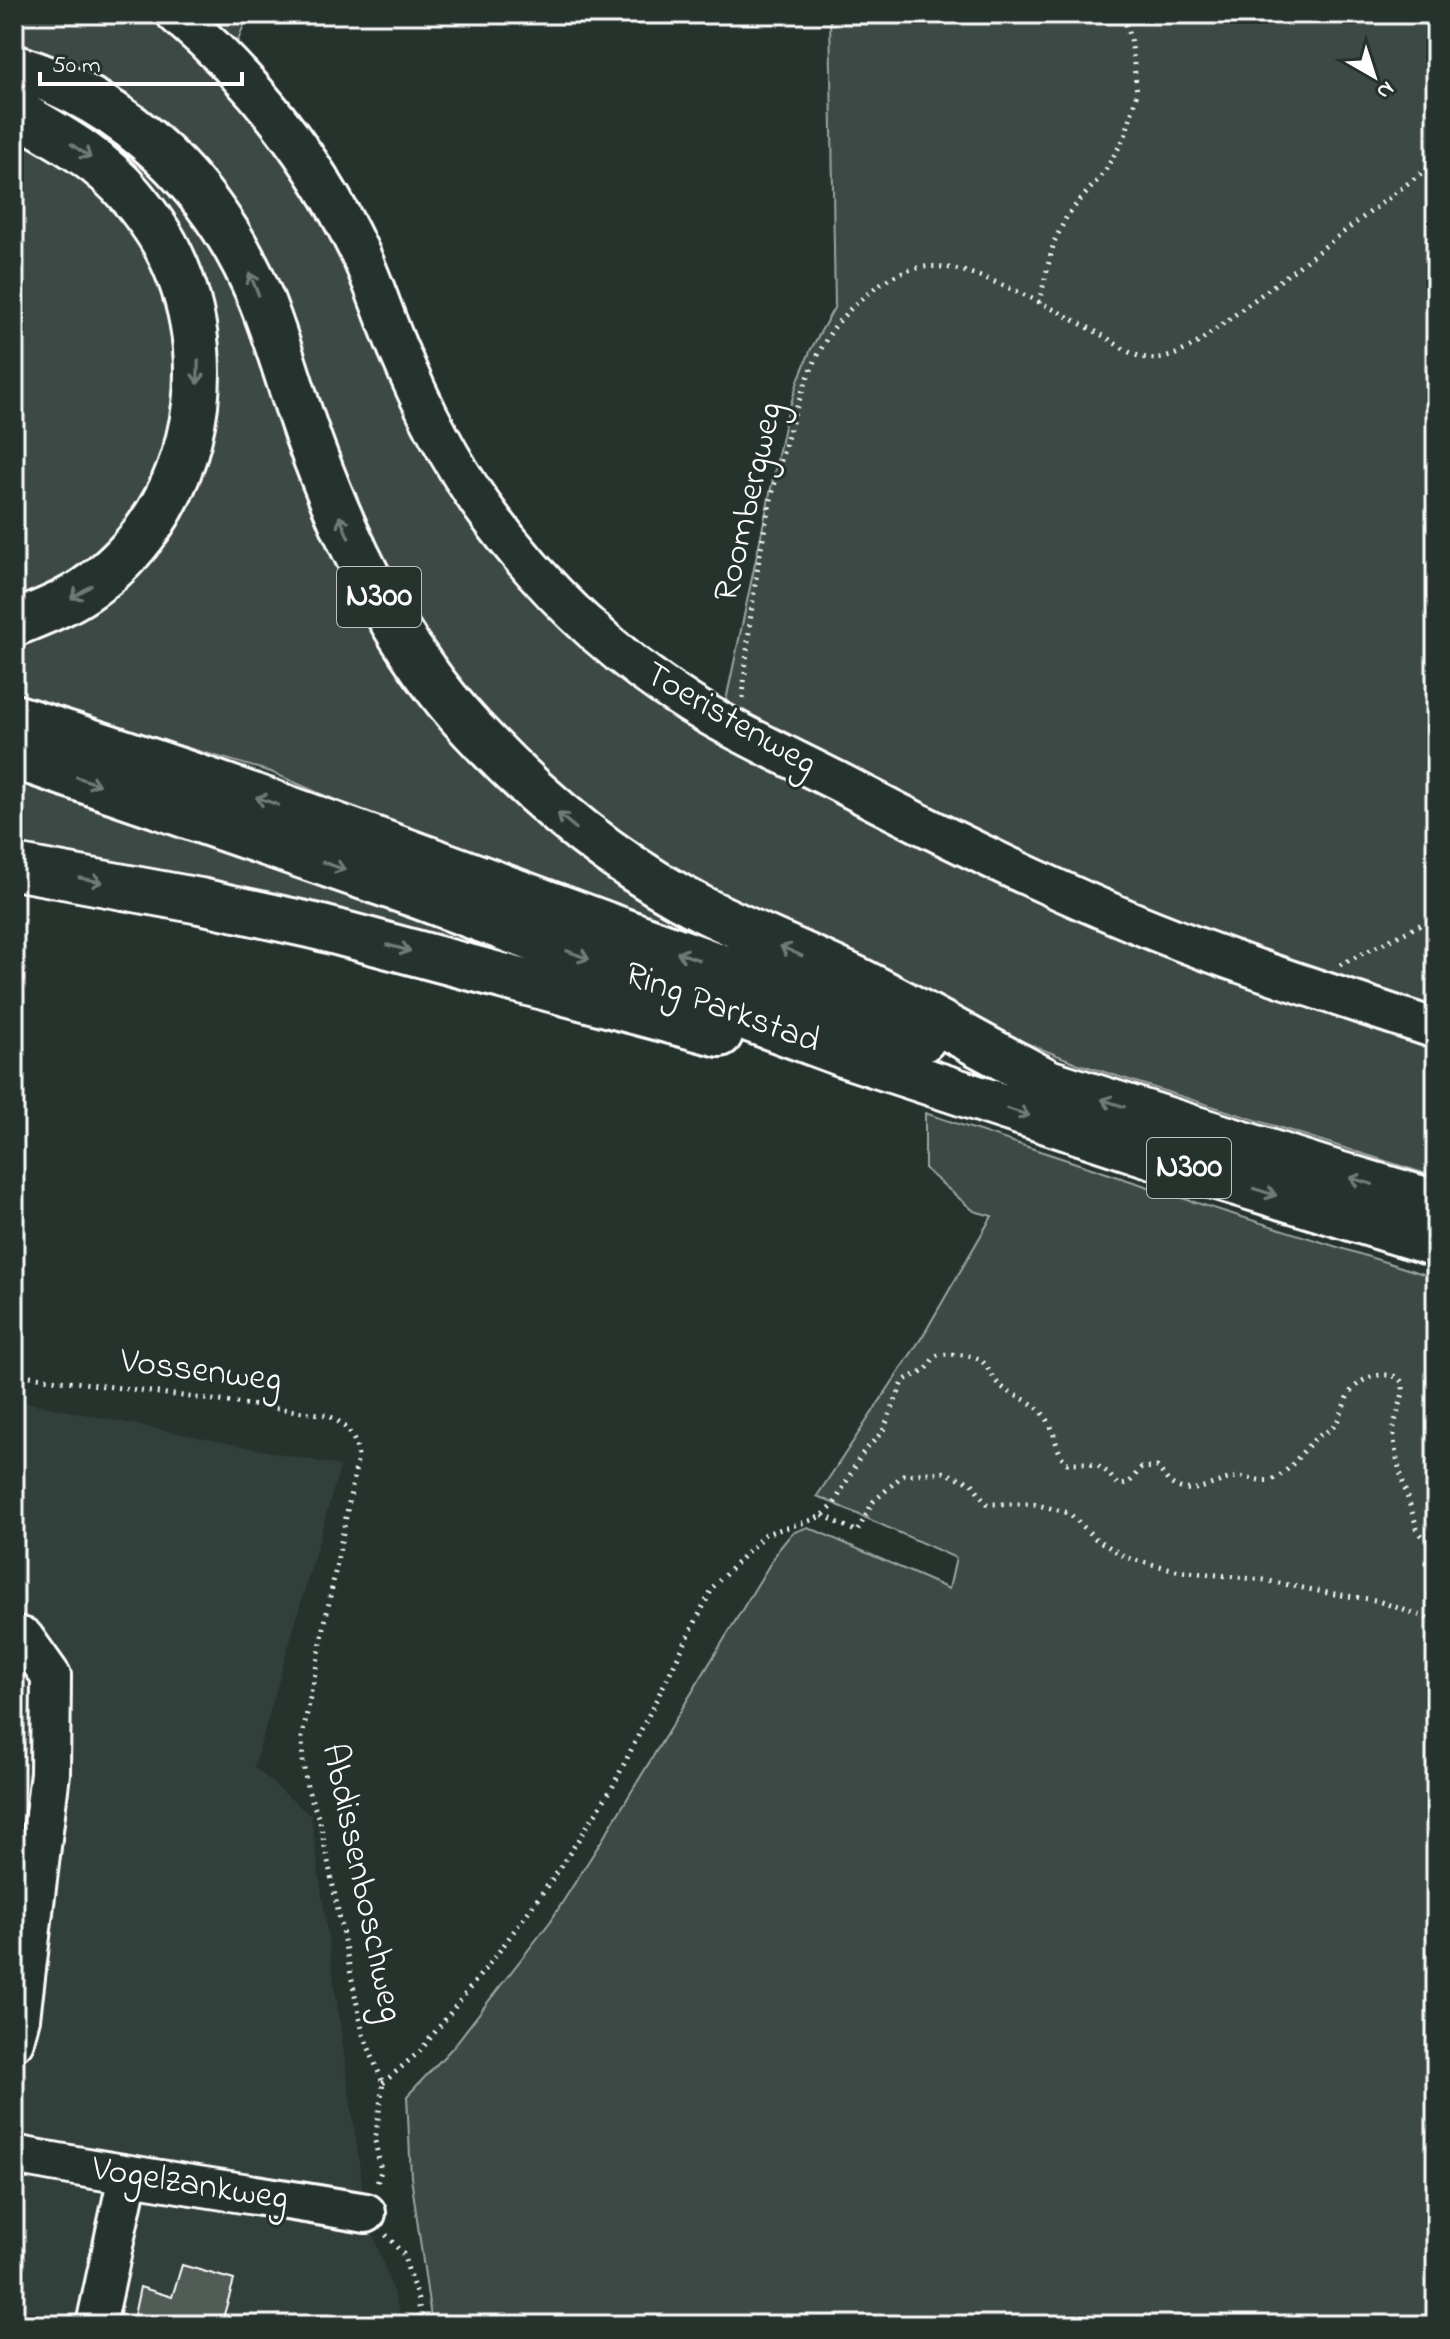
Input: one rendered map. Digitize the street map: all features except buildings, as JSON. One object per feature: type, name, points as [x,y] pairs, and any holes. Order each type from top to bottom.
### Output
[{"type":"highway","name":"N300","points":[[14,67],[52,80],[120,117],[153,143],[183,173],[213,210],[230,236],[262,302],[313,451],[356,555],[383,606],[408,646],[456,710],[548,805],[579,831],[629,865],[700,908],[862,982],[1052,1084]]},
{"type":"highway","points":[[14,111],[58,136],[109,173],[155,227],[185,290],[198,361],[194,419],[188,446],[174,486],[154,521],[127,554],[84,591],[14,624]]},
{"type":"highway","name":"Ring Parkstad","points":[[14,717],[207,780],[761,983],[1052,1084],[1436,1203]]},
{"type":"highway","name":"Ring Parkstad","points":[[14,756],[398,888],[944,1088],[1436,1244]]},
{"type":"highway","name":"N300","points":[[14,867],[200,901],[314,926],[654,1018],[944,1088]]},
{"type":"street","name":"Toeristenweg","points":[[176,14],[229,63],[267,107],[314,172],[358,248],[398,347],[458,470],[535,573],[631,662],[691,704],[740,731],[1058,891],[1159,933],[1436,1029]]},
{"type":"street","points":[[14,1635],[24,1638],[51,1676],[50,1773],[20,2018],[14,2041]]},
{"type":"street","name":"Vogelzankweg","points":[[14,2155],[366,2213]]},
{"type":"street","points":[[96,2325],[128,2176]]},
{"type":"path","points":[[1039,303],[1054,242],[1068,214],[1103,174],[1125,137],[1137,93],[1132,46],[1123,14]]},
{"type":"path","name":"Roombergweg","points":[[740,731],[747,644],[759,551],[770,497],[801,392],[833,329],[854,305],[892,276],[918,268],[945,267],[973,274],[1039,303],[1141,357],[1175,355],[1199,342],[1436,162]]},
{"type":"path","points":[[1300,982],[1436,917]]},
{"type":"path","points":[[1436,1542],[1430,1542],[1417,1528],[1396,1454],[1394,1420],[1404,1389],[1396,1376],[1380,1374],[1358,1384],[1350,1392],[1331,1429],[1316,1438],[1278,1477],[1263,1482],[1234,1477],[1189,1490],[1170,1483],[1157,1467],[1141,1468],[1124,1485],[1117,1484],[1103,1469],[1091,1463],[1067,1463],[1062,1458],[1050,1424],[1038,1408],[999,1385],[976,1357],[947,1353],[935,1357],[925,1370],[903,1382],[883,1431],[861,1455],[839,1497],[823,1515],[857,1532],[873,1502],[903,1475],[943,1472],[972,1483],[987,1504],[1034,1504],[1069,1513],[1096,1539],[1127,1558],[1180,1571],[1264,1580],[1375,1600],[1436,1621]]},
{"type":"path","name":"Vossenweg","points":[[14,1374],[327,1415],[339,1420],[348,1429],[357,1445],[358,1457]]},
{"type":"path","name":"Abdissenboschweg","points":[[358,1457],[302,1738],[307,1787],[320,1822],[363,2034],[383,2083],[420,2051],[556,1874],[612,1788],[713,1587],[765,1534],[823,1515]]},
{"type":"shaded area","points":[[14,14],[156,14],[170,25],[301,173],[486,527],[724,710],[785,422],[811,349],[835,306],[830,14],[1436,14],[1436,1177],[1079,1064],[971,1021],[770,932],[566,809],[408,629],[238,233],[14,57]]},
{"type":"shaded area","points":[[193,14],[248,14],[234,51]]},
{"type":"shaded area","points":[[22,79],[185,188],[479,750],[854,1000],[433,843],[271,772],[14,697],[14,633],[141,551],[202,315],[47,120]]},
{"type":"shaded area","points":[[14,124],[62,151],[160,254],[184,421],[125,541],[14,614]]},
{"type":"shaded area","points":[[14,773],[655,1001],[14,850]]},
{"type":"shaded area","points":[[925,1113],[1436,1278],[1436,2325],[432,2325],[411,2177],[407,2096],[453,2047],[550,1922],[779,1549],[792,1533],[808,1527],[949,1589],[956,1558],[817,1496],[924,1334],[992,1216],[974,1211],[925,1169]]},
{"type":"shaded area","points":[[14,1400],[340,1466],[254,1767],[311,1816],[366,2213],[404,2325],[14,2325]]}]
